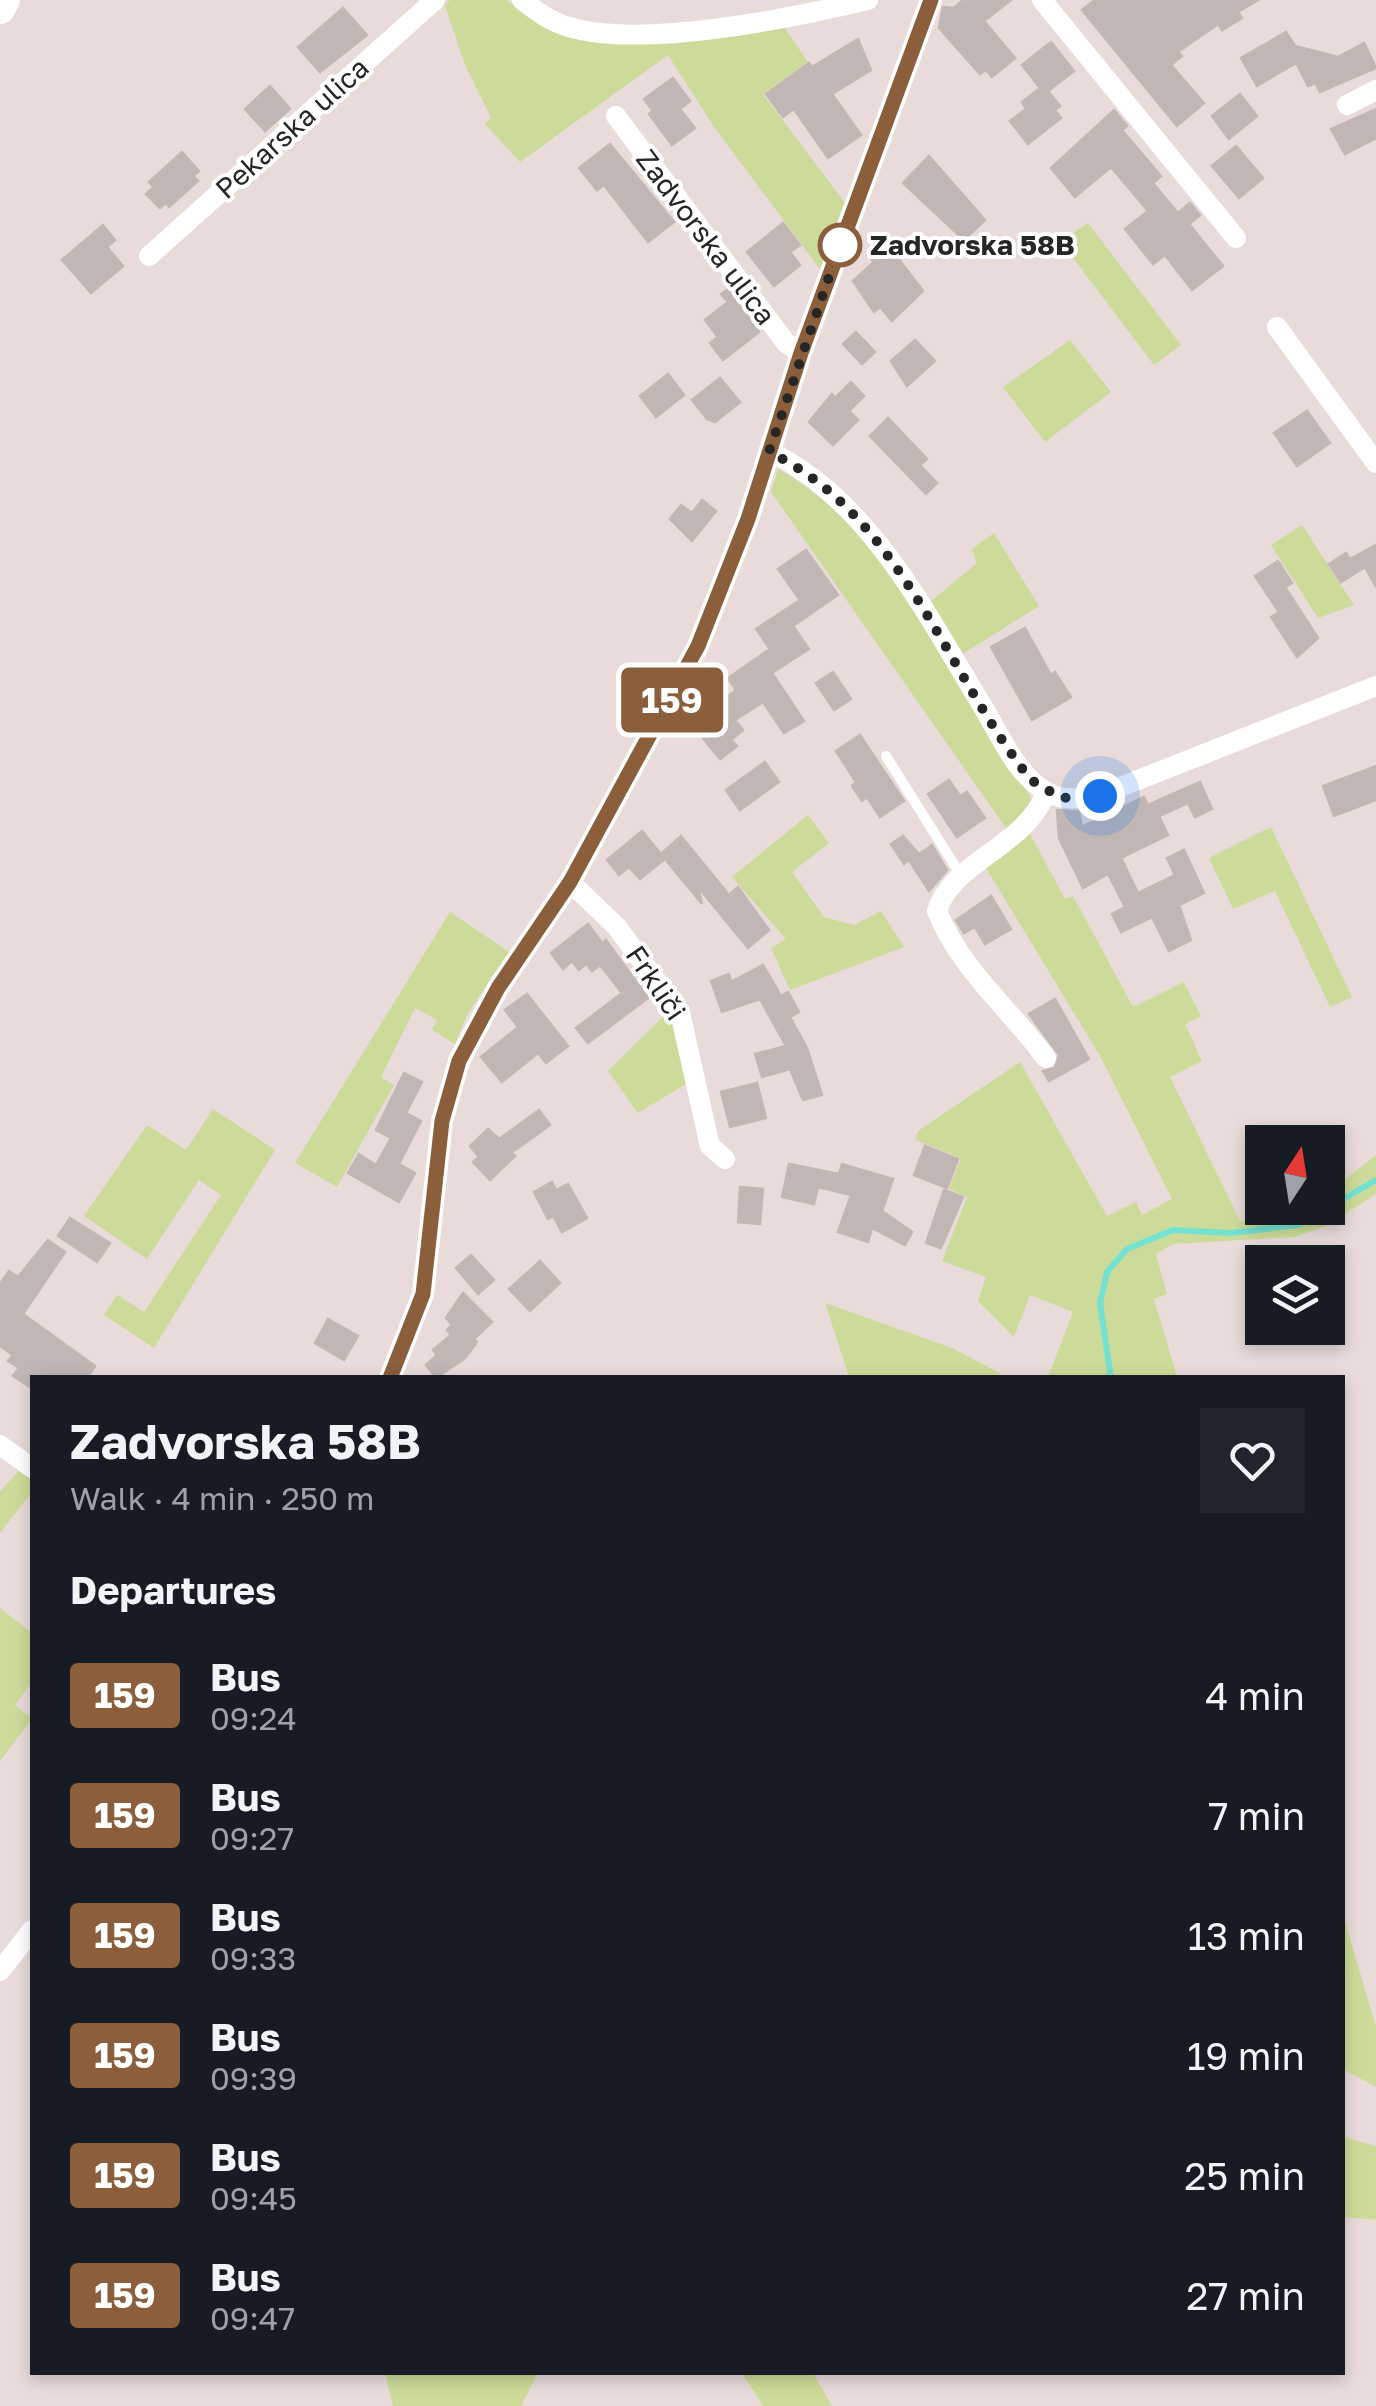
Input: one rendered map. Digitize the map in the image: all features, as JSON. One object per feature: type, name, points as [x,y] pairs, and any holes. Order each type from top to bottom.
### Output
[{"type":"main road","points":[[0,9],[4,0]]},
{"type":"street","name":"Pekarska ulica","points":[[150,256],[435,0]]},
{"type":"street","points":[[522,0],[569,27],[609,32],[673,31],[769,20],[868,0]]},
{"type":"street","name":"Zadvorska ulica","points":[[391,1375],[423,1294],[449,1088],[482,1013],[570,882],[698,646],[932,0]]},
{"type":"street","points":[[1042,0],[1236,238]]},
{"type":"street","points":[[1347,105],[1376,90]]},
{"type":"street","name":"Zadvorska ulica","points":[[616,116],[786,343],[801,353]]},
{"type":"street","points":[[1277,327],[1376,463]]},
{"type":"street","points":[[769,452],[822,482],[872,536],[926,613],[1014,758],[1046,792],[1072,799],[1100,796],[1376,686]]},
{"type":"street","points":[[1046,792],[1038,813],[962,878],[936,911],[994,1001],[1022,1026],[1046,1058]]},
{"type":"street","name":"Frkliči","points":[[570,882],[618,927],[680,1013],[710,1146],[725,1159]]},
{"type":"street","points":[[0,1445],[30,1467]]},
{"type":"street","points":[[0,1971],[30,1933]]},
{"type":"lane","points":[[886,756],[962,878]]},
{"type":"green space","points":[[450,0],[507,0],[547,28],[588,41],[784,27],[808,62],[763,94],[845,203],[820,269],[714,127],[668,55],[520,162],[485,124],[491,118],[465,65],[445,5]]},
{"type":"green space","points":[[1088,223],[1181,345],[1154,365],[1061,242]]},
{"type":"green space","points":[[1070,340],[1111,392],[1045,442],[1003,387]]},
{"type":"green space","points":[[778,469],[814,493],[846,522],[902,590],[1030,797],[1033,805],[1008,831],[771,492]]},
{"type":"green space","points":[[1302,525],[1354,605],[1318,618],[1271,545]]},
{"type":"green space","points":[[994,533],[1039,606],[961,655],[930,602],[977,563],[972,549]]},
{"type":"green space","points":[[808,815],[829,843],[792,872],[824,917],[854,925],[881,911],[904,947],[790,990],[771,948],[786,939],[732,877]]},
{"type":"green space","points":[[1271,827],[1352,997],[1330,1007],[1275,891],[1233,909],[1209,858]]},
{"type":"green space","points":[[1029,832],[1065,899],[1073,896],[1133,1007],[1184,982],[1201,1016],[1185,1024],[1202,1061],[1170,1077],[1240,1221],[1245,1221],[1245,1225],[1328,1225],[1294,1237],[1173,1244],[1156,1254],[1167,1294],[1154,1299],[1176,1375],[1049,1375],[1073,1312],[1030,1295],[1014,1337],[978,1301],[986,1277],[942,1261],[967,1197],[949,1189],[961,1158],[915,1140],[918,1131],[1020,1062],[1107,1216],[1136,1202],[1142,1215],[1172,1199],[1100,1056],[986,868]]},
{"type":"green space","points":[[450,912],[509,952],[467,1015],[455,1044],[432,1030],[437,1020],[415,1008],[381,1077],[394,1085],[337,1187],[295,1163]]},
{"type":"green space","points":[[669,1011],[677,1026],[689,1082],[638,1113],[608,1071]]},
{"type":"green space","points":[[213,1109],[275,1150],[154,1348],[104,1315],[117,1295],[144,1312],[221,1195],[199,1180],[147,1259],[84,1216],[147,1125],[186,1150]]},
{"type":"green space","points":[[1376,1155],[1376,1194],[1345,1214],[1345,1180]]},
{"type":"green space","points":[[825,1303],[952,1348],[1000,1373],[999,1375],[848,1375]]},
{"type":"green space","points":[[19,1470],[30,1478],[30,1495],[0,1533],[0,1492]]},
{"type":"green space","points":[[0,1608],[30,1631],[30,1685],[15,1705],[30,1722],[0,1761]]},
{"type":"green space","points":[[1345,1921],[1376,2027],[1376,2087],[1345,2070]]},
{"type":"green space","points":[[1345,2138],[1376,2146],[1376,2220],[1345,2217]]},
{"type":"green space","points":[[385,2375],[537,2375],[521,2406],[393,2406]]},
{"type":"green space","points":[[743,2375],[814,2375],[832,2406],[763,2406]]},
{"type":"building","points":[[963,0],[1011,0],[984,21],[1015,58],[992,77],[986,70],[980,74],[939,28],[943,7],[954,8]]},
{"type":"building","points":[[1095,0],[1258,0],[1238,12],[1242,18],[1222,30],[1218,24],[1178,52],[1182,56],[1171,65],[1204,103],[1177,126],[1082,10]]},
{"type":"building","points":[[343,8],[367,35],[320,72],[298,47]]},
{"type":"building","points":[[1286,32],[1295,46],[1338,57],[1364,43],[1376,68],[1320,92],[1315,83],[1308,86],[1296,63],[1257,86],[1241,58]]},
{"type":"building","points":[[858,39],[871,70],[832,94],[861,135],[828,158],[794,109],[783,117],[766,94],[809,63],[812,67]]},
{"type":"building","points":[[1051,42],[1074,71],[1048,91],[1060,106],[1055,110],[1061,118],[1028,144],[1010,121],[1026,109],[1022,102],[1040,88],[1022,65]]},
{"type":"building","points":[[673,78],[690,101],[680,109],[695,128],[672,145],[649,114],[653,111],[644,99]]},
{"type":"building","points":[[270,86],[290,109],[265,131],[245,109]]},
{"type":"building","points":[[1240,94],[1257,116],[1229,139],[1212,116]]},
{"type":"building","points":[[1376,109],[1376,138],[1345,154],[1331,129]]},
{"type":"building","points":[[1114,110],[1127,126],[1122,130],[1161,176],[1153,183],[1178,213],[1190,203],[1200,215],[1189,224],[1223,266],[1192,290],[1165,255],[1153,264],[1125,229],[1148,211],[1111,167],[1075,197],[1051,168]]},
{"type":"building","points":[[610,144],[674,222],[648,242],[604,185],[597,190],[579,168]]},
{"type":"building","points":[[1236,146],[1263,178],[1239,198],[1212,166]]},
{"type":"building","points":[[182,152],[199,171],[193,176],[198,181],[169,207],[166,203],[160,208],[146,194],[154,187],[149,182]]},
{"type":"building","points":[[929,156],[985,220],[964,240],[903,183]]},
{"type":"building","points":[[783,223],[800,245],[790,252],[800,265],[774,286],[747,252]]},
{"type":"building","points":[[103,225],[115,240],[107,247],[123,266],[91,293],[62,260]]},
{"type":"building","points":[[884,240],[923,291],[892,321],[880,307],[874,312],[853,281],[874,262],[868,255]]},
{"type":"building","points":[[728,289],[759,332],[723,360],[710,343],[718,337],[705,320],[728,302],[721,294]]},
{"type":"building","points":[[856,332],[875,352],[862,364],[843,344]]},
{"type":"building","points":[[915,340],[935,361],[907,386],[891,361]]},
{"type":"building","points":[[668,374],[684,395],[656,417],[640,396]]},
{"type":"building","points":[[720,378],[740,402],[715,422],[707,419],[692,400]]},
{"type":"building","points":[[851,382],[864,396],[849,411],[858,420],[833,445],[809,422],[832,394],[835,398]]},
{"type":"building","points":[[1307,411],[1330,443],[1297,466],[1274,433]]},
{"type":"building","points":[[888,418],[927,459],[920,465],[937,483],[926,494],[870,436]]},
{"type":"building","points":[[702,500],[716,511],[692,541],[670,519],[681,505],[692,513]]},
{"type":"building","points":[[1376,545],[1376,587],[1365,567],[1341,582],[1329,564],[1346,553],[1350,559]]},
{"type":"building","points":[[806,550],[838,595],[793,626],[809,649],[772,673],[804,721],[784,733],[763,702],[735,720],[743,730],[731,740],[737,746],[720,759],[692,725],[736,690],[728,678],[770,649],[756,629],[800,600],[778,569]]},
{"type":"building","points":[[1278,561],[1292,583],[1285,587],[1318,638],[1297,657],[1271,617],[1279,612],[1255,576]]},
{"type":"building","points":[[1025,628],[1051,675],[1055,672],[1071,697],[1032,720],[991,647]]},
{"type":"building","points":[[833,672],[851,699],[834,710],[816,683]]},
{"type":"building","points":[[860,735],[904,801],[880,817],[867,797],[862,801],[852,786],[856,782],[836,751]]},
{"type":"building","points":[[765,762],[779,782],[740,810],[726,790]]},
{"type":"building","points":[[1376,766],[1376,800],[1334,816],[1323,786]]},
{"type":"building","points":[[949,780],[960,796],[967,792],[985,818],[957,837],[928,794]]},
{"type":"building","points":[[1200,782],[1212,809],[1195,817],[1188,803],[1159,816],[1168,835],[1121,858],[1138,893],[1175,875],[1167,858],[1184,850],[1204,893],[1179,905],[1191,940],[1169,951],[1152,917],[1121,932],[1112,914],[1125,907],[1108,874],[1083,888],[1059,838],[1057,810],[1079,812],[1082,827],[1144,797],[1148,805]]},
{"type":"building","points":[[642,831],[661,854],[681,836],[729,895],[738,887],[769,930],[748,948],[698,887],[702,904],[665,859],[640,879],[629,867],[619,875],[607,860]]},
{"type":"building","points":[[903,836],[919,854],[932,845],[947,870],[929,891],[909,860],[904,864],[891,844]]},
{"type":"building","points":[[991,896],[1011,929],[985,944],[975,927],[964,933],[956,920]]},
{"type":"building","points":[[588,924],[602,943],[606,940],[648,998],[588,1043],[576,1028],[622,993],[600,965],[592,971],[586,964],[579,970],[572,961],[563,969],[551,953]]},
{"type":"building","points":[[763,965],[781,996],[788,992],[799,1012],[790,1017],[807,1048],[822,1095],[803,1100],[790,1069],[762,1077],[755,1054],[786,1046],[760,999],[722,1012],[711,981],[729,974],[731,982]]},
{"type":"building","points":[[527,994],[568,1046],[546,1063],[538,1053],[502,1082],[481,1057],[518,1027],[505,1010]]},
{"type":"building","points":[[1055,999],[1089,1059],[1049,1081],[1043,1071],[1055,1068],[1059,1055],[1029,1014]]},
{"type":"building","points":[[404,1073],[422,1082],[406,1113],[421,1121],[399,1164],[415,1173],[399,1202],[348,1173],[359,1154],[376,1165],[391,1138],[376,1130]]},
{"type":"building","points":[[757,1083],[766,1118],[730,1127],[721,1092]]},
{"type":"building","points":[[539,1110],[550,1125],[511,1153],[515,1156],[490,1180],[473,1162],[479,1157],[470,1146],[488,1129],[499,1139]]},
{"type":"building","points":[[925,1146],[958,1159],[947,1188],[914,1175]]},
{"type":"building","points":[[789,1164],[839,1174],[842,1164],[893,1179],[882,1211],[912,1232],[905,1245],[872,1228],[868,1242],[838,1232],[851,1195],[818,1187],[814,1204],[782,1197]]},
{"type":"building","points":[[552,1182],[556,1190],[568,1184],[587,1218],[562,1232],[553,1216],[548,1219],[534,1192]]},
{"type":"building","points":[[740,1187],[763,1189],[760,1224],[738,1222]]},
{"type":"building","points":[[944,1190],[963,1197],[941,1248],[926,1243]]},
{"type":"building","points":[[70,1218],[110,1243],[97,1262],[58,1236]]},
{"type":"building","points":[[48,1240],[65,1252],[23,1314],[95,1366],[89,1375],[30,1375],[30,1387],[13,1376],[19,1368],[8,1361],[13,1355],[0,1346],[0,1284],[9,1271],[18,1277]]},
{"type":"building","points":[[471,1255],[494,1280],[478,1294],[456,1268]]},
{"type":"building","points":[[540,1261],[560,1283],[530,1311],[509,1289]]},
{"type":"building","points":[[463,1293],[492,1322],[474,1339],[477,1342],[465,1358],[440,1375],[434,1375],[426,1365],[437,1355],[433,1350],[451,1335],[447,1330],[452,1325],[446,1318]]},
{"type":"building","points":[[328,1319],[358,1336],[344,1360],[315,1343]]},
{"type":"waterway","points":[[1111,1375],[1100,1303],[1107,1272],[1127,1249],[1173,1230],[1231,1233],[1298,1225],[1376,1180]]},
{"type":"bus line","name":"159","points":[[391,1375],[423,1294],[442,1121],[459,1061],[482,1013],[570,882],[668,708],[698,646],[748,519],[801,353],[896,105],[931,0]]},
{"type":"place","name":"Zadvorska 58B","points":[[840,245]]},
{"type":"route","points":[[840,245],[769,452],[802,467],[822,482],[872,536],[926,613],[1031,780],[1061,798],[1100,796]]}]
